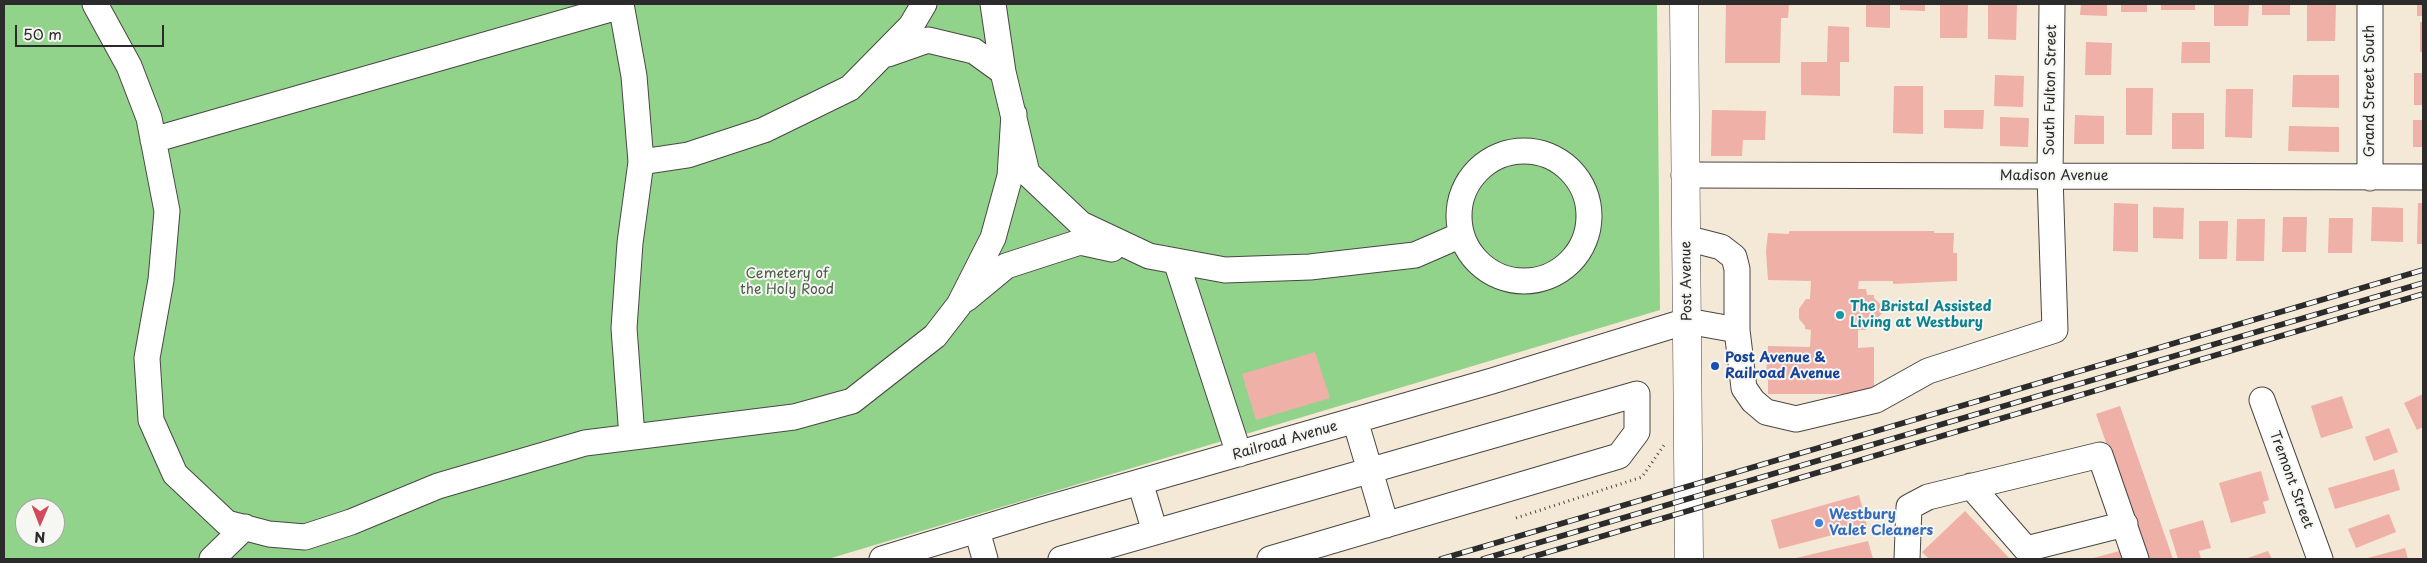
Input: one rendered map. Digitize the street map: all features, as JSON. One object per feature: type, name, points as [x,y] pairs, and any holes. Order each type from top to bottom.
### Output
[{"type":"main road","name":"Post Avenue","points":[[1684,4],[1684,175],[1689,559]]},
{"type":"street","points":[[96,4],[129,66],[149,118],[167,211],[161,280],[147,358],[151,420],[175,474],[227,522],[269,534],[305,538],[351,522],[438,486],[585,443],[794,417],[852,401],[935,336],[959,305],[993,238],[1010,176],[1014,114]]},
{"type":"street","points":[[641,162],[688,155],[764,130],[850,88],[911,26],[924,4]]},
{"type":"street","points":[[993,4],[1003,72],[1027,173],[1081,224],[1149,256]]},
{"type":"street","name":"South Fulton Street","points":[[1737,330],[1744,388],[1753,401],[1766,412],[1796,419],[1876,400],[1928,371],[2055,330],[2050,176],[2052,4]]},
{"type":"street","name":"Grand Street South","points":[[2370,4],[2370,178]]},
{"type":"street","points":[[153,140],[621,5],[634,76],[641,162],[630,243],[624,328],[632,437]]},
{"type":"street","points":[[881,56],[928,40],[974,51],[1003,72]]},
{"type":"street","points":[[1512,151],[1534,151],[1555,158],[1573,172],[1585,190],[1590,212],[1588,232],[1579,252],[1565,267],[1546,277],[1526,281],[1504,278],[1486,269],[1471,254],[1461,235],[1458,213],[1463,192],[1474,173],[1491,158],[1512,151]]},
{"type":"street","name":"Madison Avenue","points":[[1684,175],[2423,177]]},
{"type":"street","points":[[959,305],[1006,266],[1080,242],[1225,270],[1310,266],[1415,256],[1461,235]]},
{"type":"street","points":[[1686,238],[1721,247],[1734,257],[1736,269],[1737,330],[1687,321]]},
{"type":"street","points":[[1176,261],[1239,454]]},
{"type":"street","name":"Railroad Avenue","points":[[882,559],[1687,321]]},
{"type":"street","points":[[1061,559],[1637,394],[1637,432],[1619,456],[1270,559]]},
{"type":"street","name":"Tremont Street","points":[[2262,400],[2320,559]]},
{"type":"street","points":[[1355,420],[1386,525]]},
{"type":"street","points":[[1907,559],[1909,507],[1928,497],[2100,455],[2136,559]]},
{"type":"street","points":[[1140,482],[1155,532]]},
{"type":"street","points":[[1971,486],[2026,549],[2124,524]]},
{"type":"street","points":[[212,559],[245,527]]},
{"type":"street","points":[[976,530],[985,559]]},
{"type":"green space","name":"Cemetery of the Holy Rood","points":[[4,4],[1657,4],[1660,310],[828,559],[4,559]]},
{"type":"building","points":[[1726,4],[1789,4],[1788,18],[1781,18],[1780,63],[1725,63]]},
{"type":"building","points":[[1866,4],[1890,4],[1890,28],[1866,27]]},
{"type":"building","points":[[1900,4],[1925,4],[1925,11],[1900,10]]},
{"type":"building","points":[[1940,4],[1968,4],[1967,38],[1940,38]]},
{"type":"building","points":[[1988,4],[2017,4],[2016,40],[1988,39]]},
{"type":"building","points":[[2081,4],[2107,4],[2107,16],[2080,15]]},
{"type":"building","points":[[2121,4],[2147,4],[2147,12],[2121,12]]},
{"type":"building","points":[[2161,4],[2195,4],[2195,10],[2161,10]]},
{"type":"building","points":[[2214,4],[2249,4],[2248,26],[2214,26]]},
{"type":"building","points":[[2262,4],[2290,4],[2290,15],[2262,15]]},
{"type":"building","points":[[2307,4],[2336,4],[2335,41],[2307,41]]},
{"type":"building","points":[[2417,4],[2423,4],[2423,16],[2417,16]]},
{"type":"building","points":[[2420,22],[2423,22],[2423,52],[2420,52]]},
{"type":"building","points":[[1828,26],[1849,27],[1849,62],[1840,62],[1840,96],[1801,95],[1801,62],[1827,62]]},
{"type":"building","points":[[2086,42],[2112,43],[2111,75],[2085,75]]},
{"type":"building","points":[[2182,42],[2210,42],[2210,63],[2181,63]]},
{"type":"building","points":[[2414,73],[2423,73],[2423,105],[2414,105]]},
{"type":"building","points":[[1995,75],[2024,76],[2023,107],[1994,106]]},
{"type":"building","points":[[2293,75],[2339,75],[2339,108],[2292,107]]},
{"type":"building","points":[[1894,86],[1923,86],[1923,134],[1893,133]]},
{"type":"building","points":[[2126,88],[2153,88],[2152,135],[2126,135]]},
{"type":"building","points":[[2226,89],[2253,89],[2252,138],[2225,137]]},
{"type":"building","points":[[1712,110],[1766,111],[1765,140],[1743,140],[1742,156],[1711,156]]},
{"type":"building","points":[[1944,110],[1984,110],[1983,129],[1944,128]]},
{"type":"building","points":[[2172,113],[2204,113],[2204,149],[2172,149]]},
{"type":"building","points":[[2075,115],[2104,116],[2104,144],[2074,144]]},
{"type":"building","points":[[2000,117],[2029,118],[2028,147],[2000,146]]},
{"type":"building","points":[[2413,120],[2423,120],[2423,147],[2413,147]]},
{"type":"building","points":[[2289,126],[2339,127],[2339,152],[2288,151]]},
{"type":"building","points":[[2114,203],[2138,204],[2138,252],[2113,251]]},
{"type":"building","points":[[2418,203],[2423,203],[2423,244],[2417,244]]},
{"type":"building","points":[[2153,207],[2184,208],[2183,239],[2153,238]]},
{"type":"building","points":[[2372,207],[2403,208],[2403,242],[2371,241]]},
{"type":"building","points":[[2283,217],[2307,217],[2306,252],[2282,252]]},
{"type":"building","points":[[2329,218],[2353,218],[2352,253],[2328,253]]},
{"type":"building","points":[[2237,219],[2265,219],[2264,261],[2236,261]]},
{"type":"building","points":[[2199,221],[2228,221],[2227,259],[2199,259]]},
{"type":"building","name":"The Bristal Assisted Living at Westbury","points":[[1789,231],[1934,231],[1934,233],[1954,233],[1953,253],[1957,253],[1957,281],[1893,284],[1893,281],[1859,281],[1858,289],[1866,289],[1867,295],[1874,295],[1874,298],[1886,310],[1874,321],[1874,325],[1867,325],[1866,330],[1858,330],[1858,348],[1874,347],[1874,394],[1768,394],[1768,380],[1766,376],[1768,346],[1810,347],[1811,330],[1805,329],[1805,326],[1799,319],[1799,309],[1806,299],[1810,299],[1811,281],[1768,280],[1766,251],[1768,233],[1789,234]]},
{"type":"building","points":[[1315,352],[1330,398],[1256,420],[1242,374]]},
{"type":"building","points":[[2423,394],[2423,427],[2417,430],[2404,403]]},
{"type":"building","points":[[2342,396],[2353,428],[2321,438],[2311,406]]},
{"type":"building","points":[[2120,406],[2173,559],[2147,559],[2096,414]]},
{"type":"building","points":[[2389,428],[2398,452],[2374,461],[2365,437]]},
{"type":"building","points":[[2394,469],[2400,490],[2335,509],[2328,488]]},
{"type":"building","points":[[2261,471],[2269,500],[2263,502],[2266,513],[2231,523],[2219,483]]},
{"type":"building","name":"Westbury Valet Cleaners","points":[[1859,495],[1867,526],[1779,549],[1771,520]]},
{"type":"building","points":[[1965,511],[2010,559],[1929,559],[1922,552]]},
{"type":"building","points":[[2389,514],[2396,532],[2356,548],[2348,529]]},
{"type":"building","points":[[2203,520],[2211,548],[2199,551],[2201,559],[2178,559],[2169,530]]},
{"type":"building","points":[[1868,541],[1873,559],[1792,559]]},
{"type":"building","points":[[2405,548],[2408,559],[2364,559]]},
{"type":"building","points":[[2123,550],[2125,559],[2090,559]]},
{"type":"building","points":[[2268,551],[2272,559],[2245,559]]},
{"type":"railway","points":[[1441,559],[2423,270]]},
{"type":"railway","points":[[1483,559],[2423,283]]},
{"type":"railway","points":[[1525,559],[2423,294]]},
{"type":"place","name":"The Bristal Assisted Living at Westbury","points":[[1840,315]]},
{"type":"place","name":"Post Avenue & Railroad Avenue","points":[[1715,366]]},
{"type":"place","name":"Westbury Valet Cleaners","points":[[1819,523]]}]
